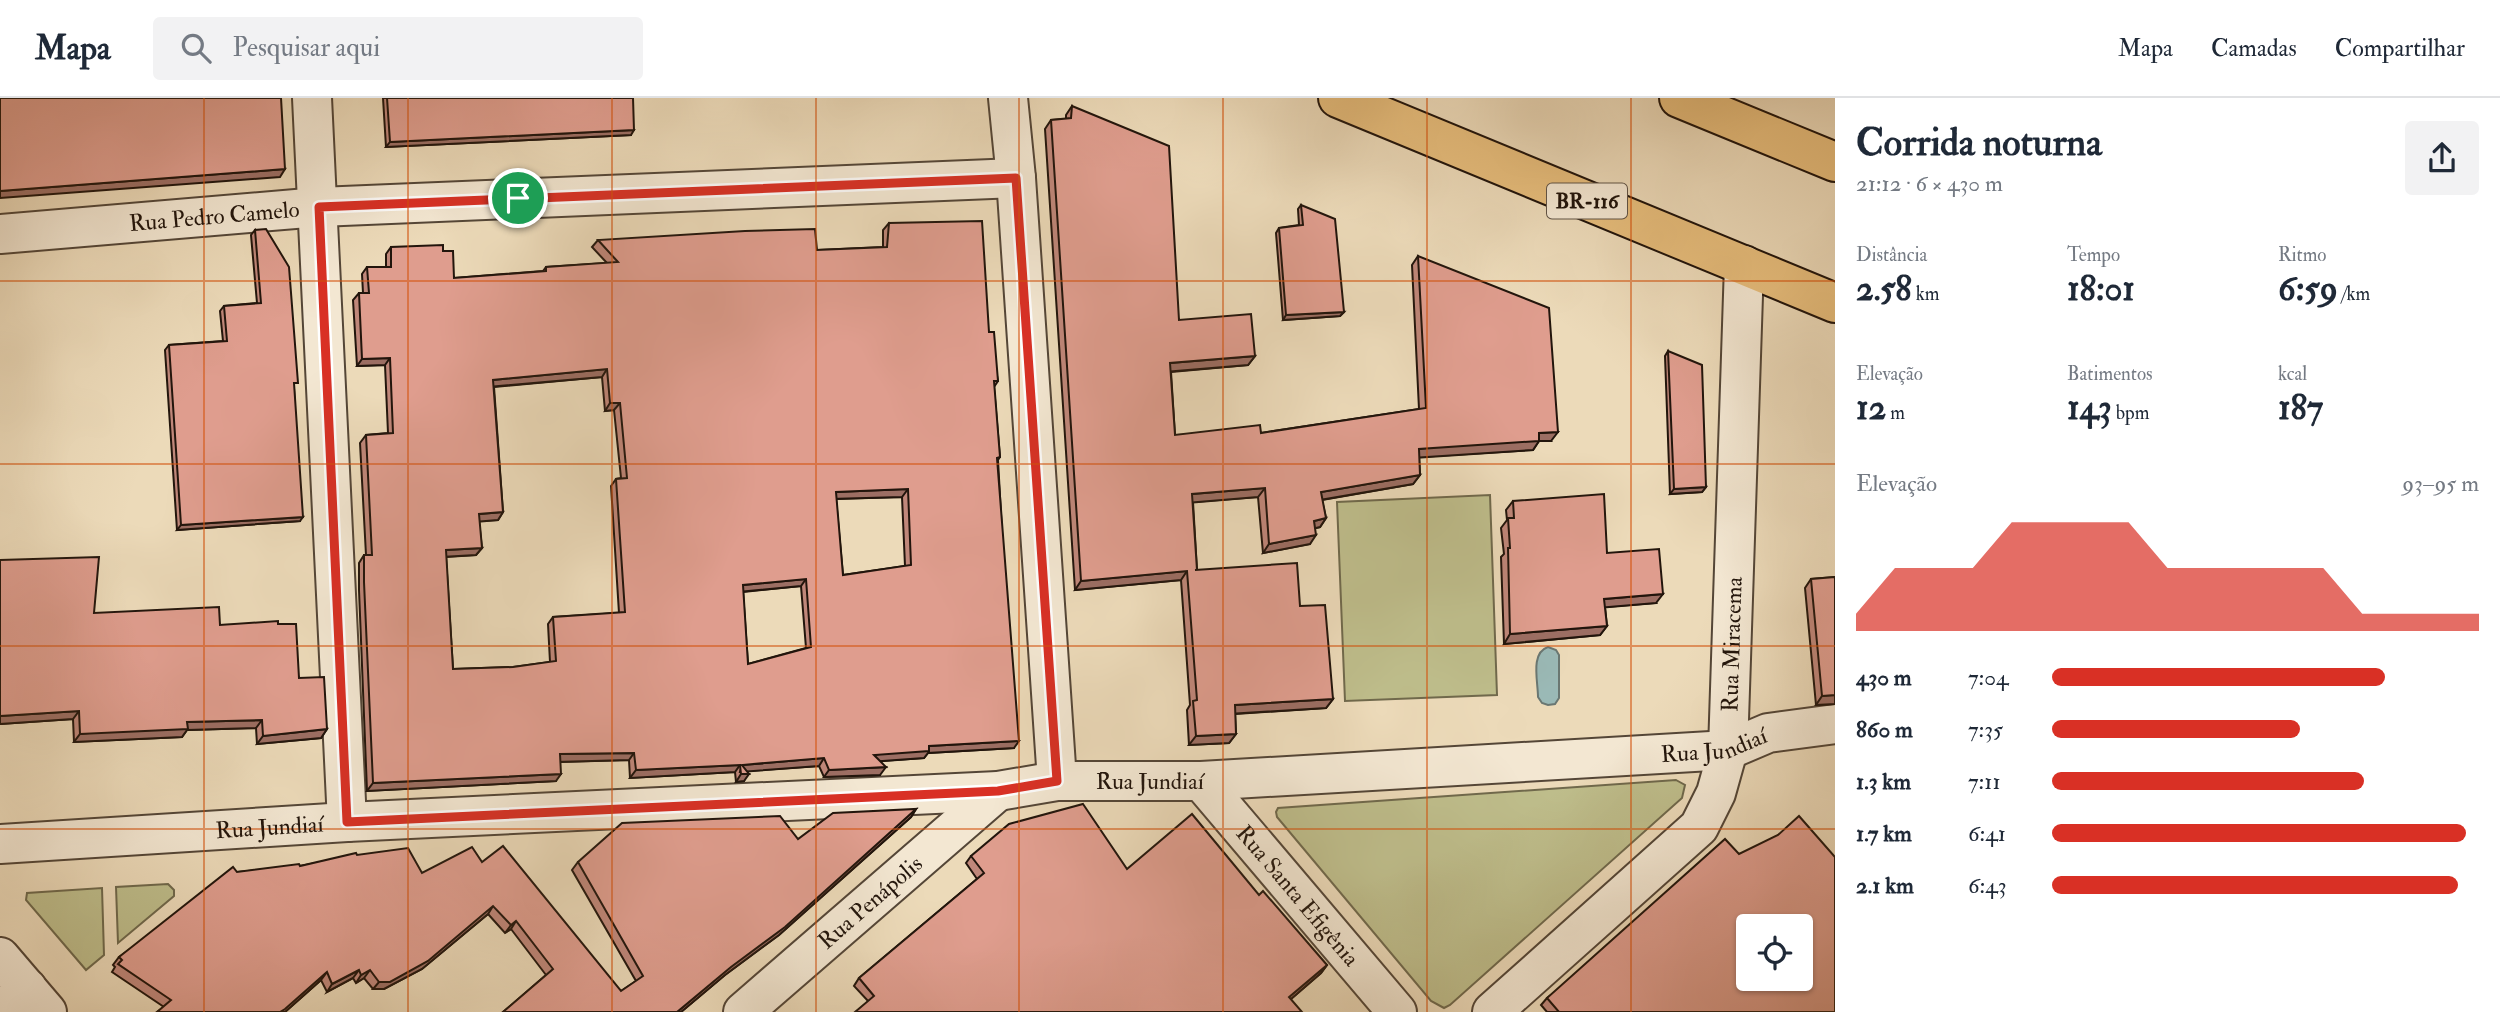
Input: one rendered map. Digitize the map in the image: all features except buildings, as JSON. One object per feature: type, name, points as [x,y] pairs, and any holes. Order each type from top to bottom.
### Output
[{"type":"highway","name":"BR-116","points":[[1338,98],[1835,303]]},
{"type":"highway","points":[[1700,102],[1835,162]]},
{"type":"street","points":[[312,98],[347,822]]},
{"type":"street","points":[[1008,98],[1016,178],[1057,781]]},
{"type":"street","name":"Rua Pedro Camelo","points":[[0,234],[319,207],[1016,178]]},
{"type":"street","name":"Rua Miracema","points":[[1492,1012],[1699,827],[1716,793],[1728,750],[1744,265]]},
{"type":"street","name":"Rua Jundiaí","points":[[0,844],[347,822],[998,791],[1057,781],[1201,781],[1728,750],[1768,733],[1835,724]]},
{"type":"street","name":"Rua Santa Efigênia","points":[[1201,781],[1396,1012]]},
{"type":"street","name":"Rua Penápolis","points":[[743,1012],[998,791]]},
{"type":"street","points":[[0,957],[25,1004]]},
{"type":"shaded area","points":[[1490,495],[1497,695],[1345,701],[1337,502]]},
{"type":"shaded area","points":[[1676,780],[1685,785],[1682,798],[1444,1008],[1431,1001],[1277,817],[1276,812],[1278,808]]},
{"type":"shaded area","points":[[168,884],[174,890],[174,896],[118,943],[116,887]]},
{"type":"shaded area","points":[[102,888],[104,955],[86,970],[26,900],[27,893]]},
{"type":"water","points":[[1548,647],[1556,650],[1559,655],[1559,698],[1555,704],[1548,705],[1542,703],[1538,697],[1536,668],[1539,655]]},
{"type":"route","points":[[1016,178],[1057,781],[998,791],[347,822],[319,207],[518,198],[1016,178]]}]
